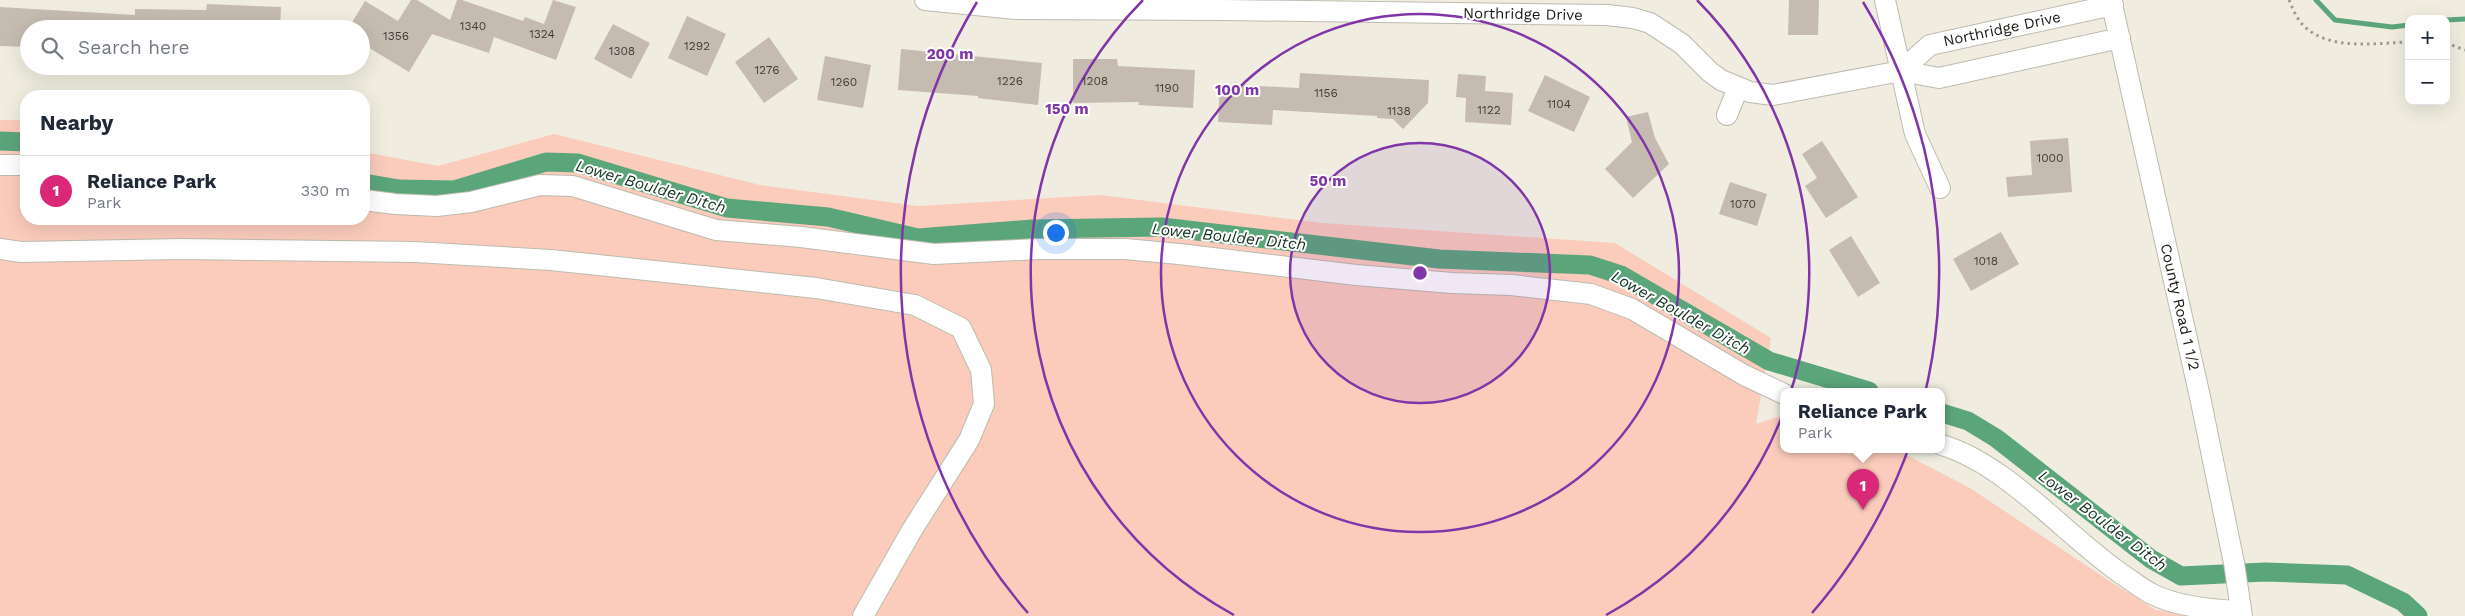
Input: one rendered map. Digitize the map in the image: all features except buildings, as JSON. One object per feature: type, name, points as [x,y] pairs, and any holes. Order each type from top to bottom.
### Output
[{"type":"street","name":"Northridge Drive","points":[[925,0],[976,7],[1016,9],[1607,15],[1634,18],[1650,23],[1667,32],[1710,72],[1738,88],[1773,95],[1782,95],[1901,72],[1939,78],[2120,38]]},
{"type":"street","points":[[1885,0],[1915,134],[1940,188]]},
{"type":"street","name":"Northridge Drive","points":[[1901,72],[1930,45],[2112,2]]},
{"type":"street","name":"County Road 1 1/2","points":[[2112,2],[2234,563],[2241,606]]},
{"type":"street","points":[[1727,116],[1738,88]]},
{"type":"street","points":[[0,165],[20,165]]},
{"type":"street","points":[[370,200],[437,206],[471,202],[540,185],[573,186],[716,230],[801,237],[934,254],[1040,249],[1125,249],[1356,275],[1452,283],[1511,285],[1591,294],[1632,309],[1744,375],[1780,392]]},
{"type":"street","points":[[0,249],[21,252],[180,249],[415,252],[551,260],[816,288],[915,305],[961,328],[981,370],[984,404],[968,440],[912,530],[863,616]]},
{"type":"street","points":[[1945,445],[1982,463],[2037,505],[2107,564],[2152,594],[2219,610],[2241,606]]},
{"type":"path","points":[[2289,0],[2304,27],[2326,38],[2346,44],[2405,42]]},
{"type":"path","points":[[2450,44],[2465,50]]},
{"type":"shaded area","points":[[0,120],[20,120],[20,225],[370,225],[370,153],[438,166],[554,134],[760,185],[918,206],[1100,195],[1322,223],[1615,243],[1771,338],[1756,424],[1780,416],[1780,453],[1903,453],[1970,488],[2156,610],[2202,616],[0,616]]},
{"type":"waterway","points":[[2316,0],[2335,20],[2392,27],[2405,25]]},
{"type":"waterway","points":[[2450,20],[2465,19]]},
{"type":"waterway","name":"Lower Boulder Ditch","points":[[0,141],[20,142]]},
{"type":"waterway","name":"Lower Boulder Ditch","points":[[370,184],[399,189],[454,190],[546,162],[578,163],[727,208],[828,217],[918,238],[1032,229],[1162,227],[1439,259],[1590,265],[1621,275],[1769,361],[1859,388]]},
{"type":"waterway","name":"Lower Boulder Ditch","points":[[1945,414],[1968,421],[1996,438],[2151,559],[2181,576],[2265,572],[2347,575],[2403,602],[2418,616]]},
{"type":"place","name":"Reliance Park","points":[[1863,510]]}]
